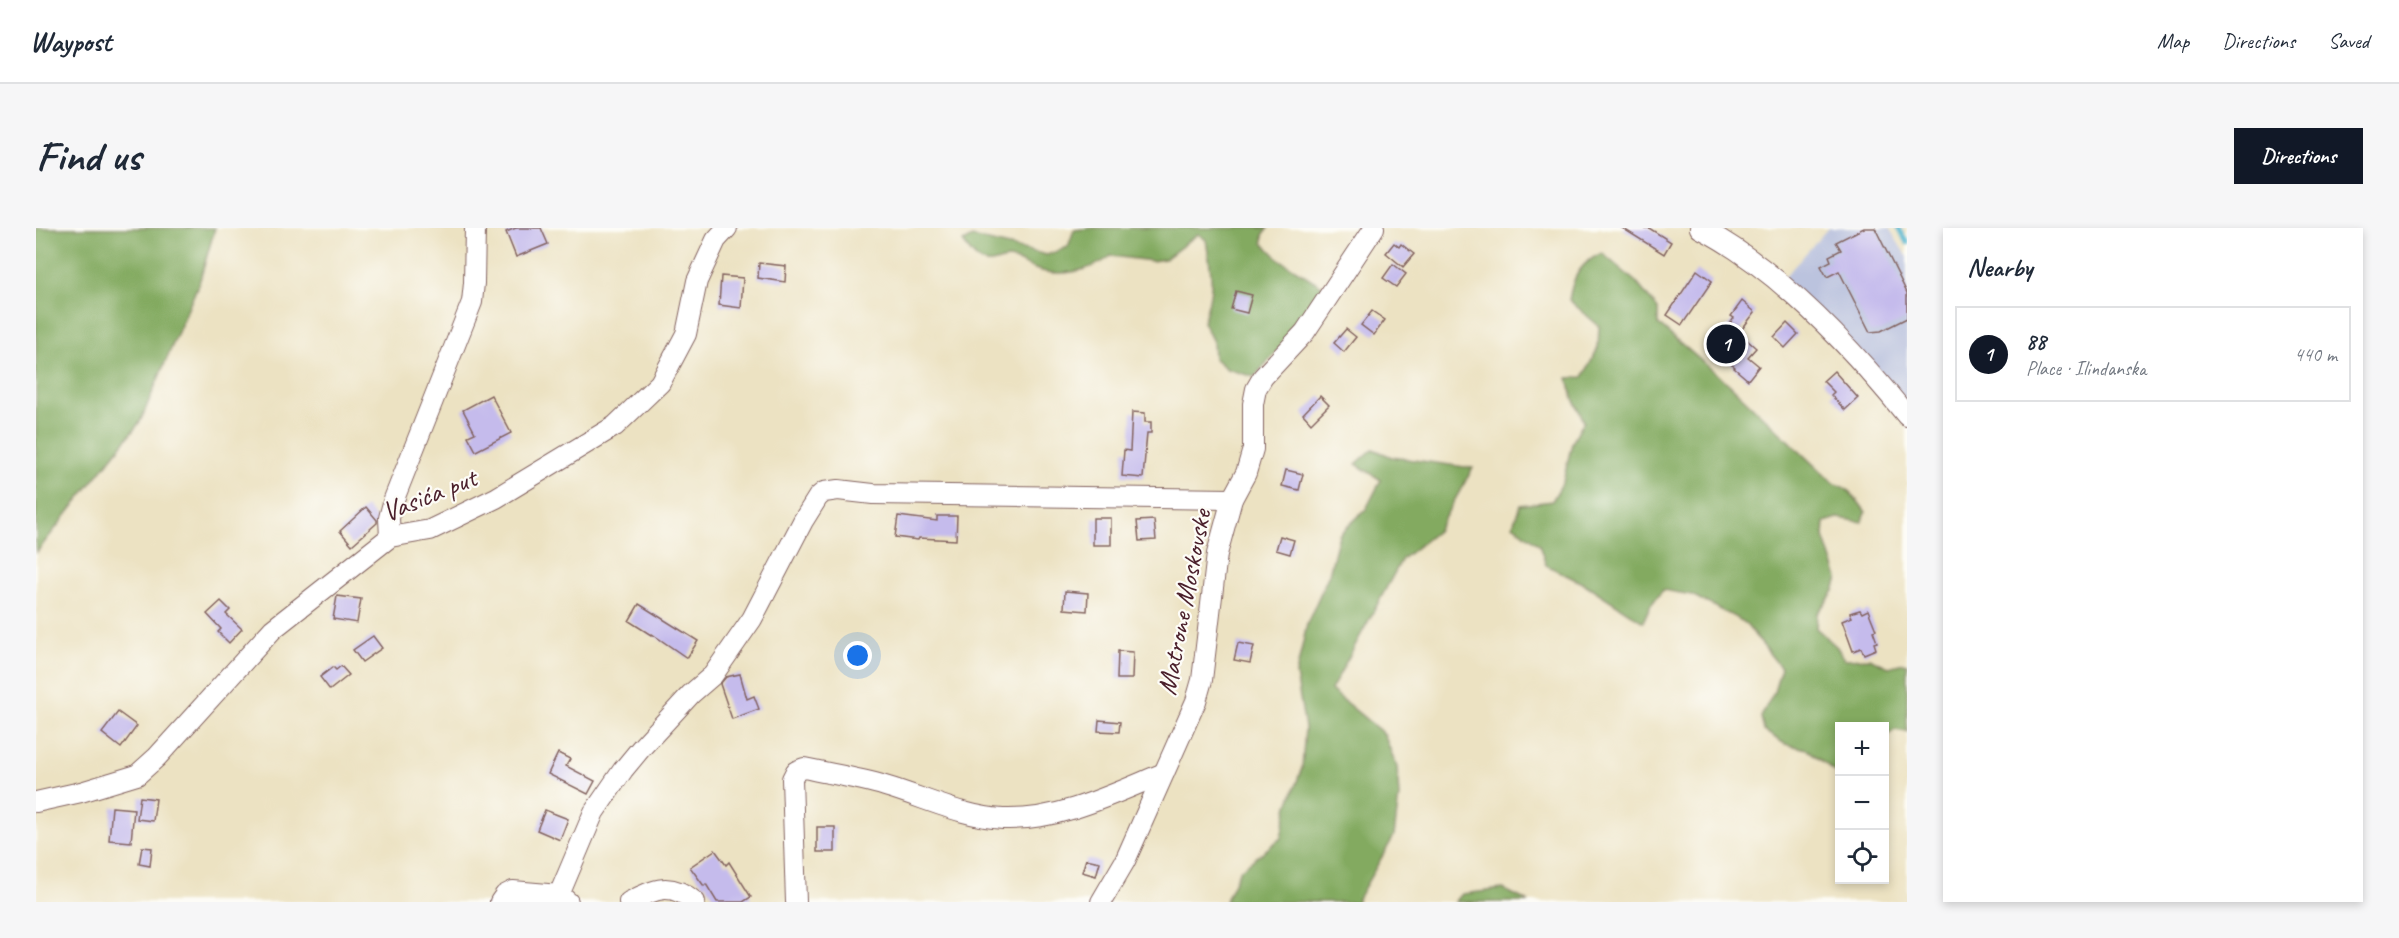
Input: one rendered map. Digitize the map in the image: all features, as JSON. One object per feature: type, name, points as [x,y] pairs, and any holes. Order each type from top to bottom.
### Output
[{"type":"street","points":[[390,537],[389,518],[394,498],[472,302],[475,228]]},
{"type":"street","name":"Vasića put","points":[[36,802],[81,792],[137,775],[157,757],[273,629],[390,537],[430,530],[496,498],[615,426],[660,383],[686,334],[697,281],[716,240],[727,228]]},
{"type":"street","name":"Matrone Moskovske","points":[[1101,902],[1125,861],[1196,701],[1202,680],[1216,554],[1232,499],[1246,473],[1254,449],[1253,404],[1256,390],[1263,376],[1305,332],[1374,228]]},
{"type":"street","points":[[1700,228],[1748,256],[1821,321],[1878,380],[1907,416]]},
{"type":"street","points":[[500,902],[505,895],[513,891],[564,898],[594,812],[622,770],[690,694],[713,675],[752,619],[803,521],[818,497],[824,492],[838,490],[873,494],[1232,499]]},
{"type":"street","points":[[796,902],[792,779],[796,771],[804,768],[882,785],[976,815],[1004,819],[1083,806],[1164,773]]},
{"type":"street","points":[[629,902],[654,890],[665,888],[679,892],[695,902]]},
{"type":"shaded area","points":[[1828,228],[1889,228],[1907,257],[1907,403],[1783,279]]},
{"type":"green space","points":[[36,228],[215,228],[200,280],[140,422],[36,553]]},
{"type":"green space","points":[[1093,228],[1268,228],[1263,235],[1263,243],[1279,259],[1325,288],[1301,324],[1254,377],[1227,369],[1214,358],[1213,342],[1203,322],[1211,290],[1210,263],[1206,240],[1198,234],[1165,259],[1152,261],[1111,256],[1094,266],[1065,273],[1044,272],[1009,259],[991,263],[982,262],[963,242],[972,237],[1047,255],[1068,247],[1074,230]]},
{"type":"green space","points":[[1602,253],[1636,282],[1658,309],[1658,324],[1729,384],[1833,483],[1848,491],[1866,512],[1862,522],[1838,518],[1825,522],[1824,537],[1838,578],[1834,591],[1817,614],[1816,628],[1837,647],[1844,659],[1869,658],[1889,667],[1907,664],[1907,732],[1895,730],[1889,734],[1889,722],[1835,722],[1835,772],[1807,749],[1785,744],[1764,731],[1761,717],[1774,692],[1781,668],[1744,622],[1692,595],[1663,590],[1650,606],[1643,622],[1588,586],[1546,565],[1539,545],[1513,525],[1520,505],[1552,501],[1563,482],[1572,443],[1584,421],[1572,396],[1568,378],[1583,377],[1598,348],[1599,326],[1569,300],[1575,277],[1594,257]]},
{"type":"green space","points":[[1373,449],[1392,457],[1473,468],[1437,531],[1402,559],[1331,690],[1384,734],[1397,767],[1399,796],[1394,836],[1356,902],[1225,902],[1240,870],[1281,838],[1288,805],[1302,768],[1305,728],[1296,674],[1307,624],[1329,574],[1339,535],[1366,509],[1381,480],[1356,464]]},
{"type":"green space","points":[[1503,889],[1529,902],[1455,902],[1462,894]]},
{"type":"building","points":[[516,228],[541,228],[548,244],[516,257],[506,232]]},
{"type":"building","points":[[1622,228],[1649,228],[1671,242],[1664,254]]},
{"type":"building","points":[[1864,228],[1875,228],[1907,293],[1907,318],[1881,331],[1870,332],[1839,271],[1827,277],[1821,266],[1831,261],[1829,256],[1841,250],[1836,242]]},
{"type":"building","points":[[1394,243],[1399,247],[1401,244],[1414,254],[1403,267],[1386,253]]},
{"type":"building","points":[[759,263],[786,266],[785,282],[758,278]]},
{"type":"building","points":[[1393,264],[1406,274],[1396,287],[1383,278]]},
{"type":"building","points":[[1697,270],[1712,281],[1682,325],[1667,315]]},
{"type":"building","points":[[721,276],[743,278],[741,308],[719,305]]},
{"type":"building","points":[[1236,291],[1252,295],[1247,313],[1231,309]]},
{"type":"building","points":[[1742,301],[1755,312],[1739,333],[1756,348],[1748,357],[1759,366],[1748,380],[1712,350],[1734,318],[1731,316]]},
{"type":"building","points":[[1372,311],[1385,320],[1374,335],[1361,325]]},
{"type":"building","points":[[1787,323],[1798,334],[1785,348],[1774,337]]},
{"type":"building","points":[[1346,329],[1356,337],[1344,352],[1334,343]]},
{"type":"building","points":[[1834,371],[1858,398],[1845,410],[1831,395],[1834,392],[1823,381]]},
{"type":"building","points":[[491,395],[511,433],[476,451],[468,436],[475,433],[463,410]]},
{"type":"building","points":[[1320,396],[1329,405],[1311,423],[1303,414]]},
{"type":"building","points":[[1132,412],[1145,413],[1145,422],[1151,422],[1151,433],[1147,433],[1143,478],[1122,476],[1124,450],[1130,451]]},
{"type":"building","points":[[1286,470],[1303,474],[1299,490],[1282,486]]},
{"type":"building","points":[[366,507],[377,523],[352,545],[340,531]]},
{"type":"building","points":[[898,516],[937,521],[937,516],[957,516],[956,540],[919,538],[918,540],[895,537]]},
{"type":"building","points":[[1093,518],[1111,518],[1111,545],[1093,545]]},
{"type":"building","points":[[1154,520],[1156,540],[1139,541],[1137,521]]},
{"type":"building","points":[[1280,536],[1294,540],[1290,554],[1276,550]]},
{"type":"building","points":[[1065,591],[1088,593],[1087,611],[1064,609]]},
{"type":"building","points":[[337,596],[361,599],[357,623],[333,619]]},
{"type":"building","points":[[221,601],[230,610],[226,614],[242,629],[229,643],[218,632],[221,629],[207,614]]},
{"type":"building","points":[[639,604],[698,641],[687,658],[629,621]]},
{"type":"building","points":[[1860,610],[1862,613],[1868,610],[1876,630],[1873,631],[1877,642],[1874,643],[1876,649],[1864,654],[1861,648],[1853,651],[1842,621],[1852,617],[1850,613]]},
{"type":"building","points":[[373,636],[382,648],[362,662],[353,650]]},
{"type":"building","points":[[1238,643],[1254,646],[1250,663],[1234,660]]},
{"type":"building","points":[[1118,651],[1133,652],[1132,679],[1117,679]]},
{"type":"building","points":[[341,666],[349,675],[330,690],[320,677],[333,667],[336,670]]},
{"type":"building","points":[[740,674],[747,699],[754,696],[759,709],[732,719],[720,684],[726,677]]},
{"type":"building","points":[[118,712],[137,726],[121,748],[102,733]]},
{"type":"building","points":[[1099,720],[1120,722],[1119,732],[1098,731]]},
{"type":"building","points":[[558,753],[570,759],[566,766],[595,781],[588,794],[548,774]]},
{"type":"building","points":[[140,797],[156,799],[153,821],[137,819]]},
{"type":"building","points":[[112,807],[134,809],[131,842],[109,840]]},
{"type":"building","points":[[545,810],[568,819],[560,840],[537,830]]},
{"type":"building","points":[[817,827],[835,827],[835,852],[817,852]]},
{"type":"building","points":[[142,847],[152,848],[150,866],[139,864]]},
{"type":"building","points":[[715,850],[726,865],[729,862],[751,897],[743,902],[717,902],[706,884],[704,886],[690,867]]},
{"type":"building","points":[[1086,859],[1100,862],[1096,876],[1082,872]]},
{"type":"waterway","points":[[1898,228],[1907,243]]},
{"type":"place","name":"88","points":[[1726,344]]}]
